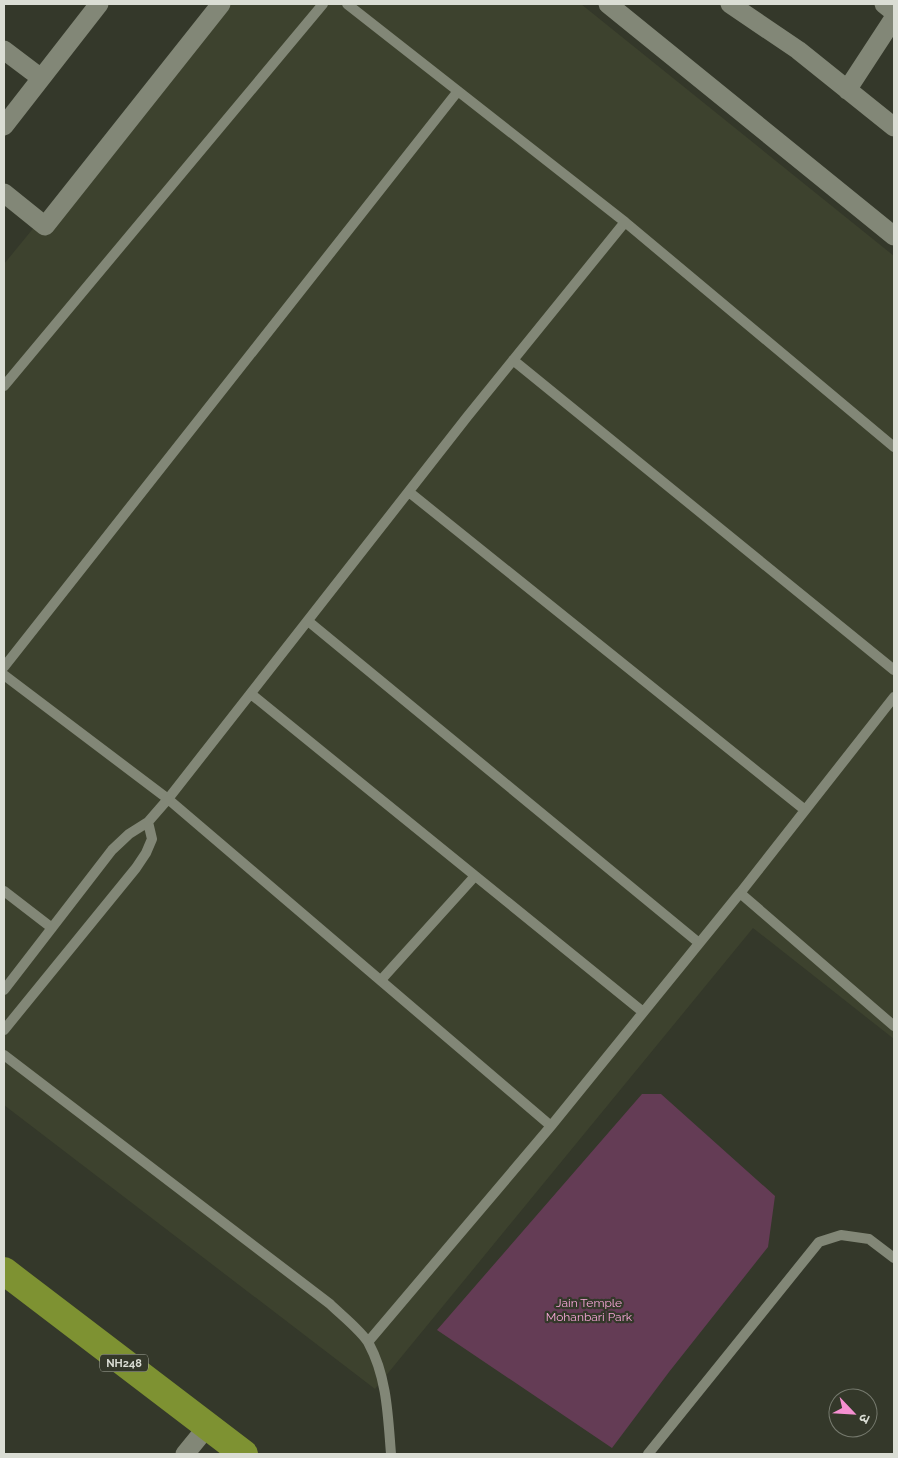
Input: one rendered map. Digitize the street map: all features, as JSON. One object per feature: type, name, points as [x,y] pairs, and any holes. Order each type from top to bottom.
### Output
[{"type":"highway","name":"NH248","points":[[4,1271],[244,1454]]},
{"type":"street","points":[[4,193],[45,226],[221,4]]},
{"type":"street","points":[[608,4],[894,236]]},
{"type":"street","points":[[730,4],[798,50],[894,127]]},
{"type":"street","points":[[884,4],[894,12]]},
{"type":"street","points":[[4,126],[41,78],[91,7]]},
{"type":"street","points":[[847,90],[894,18]]},
{"type":"street","points":[[4,50],[41,78]]},
{"type":"street","points":[[185,1454],[207,1427]]},
{"type":"lane","points":[[4,386],[323,4]]},
{"type":"lane","points":[[347,4],[626,222],[894,446]]},
{"type":"lane","points":[[4,667],[458,91]]},
{"type":"lane","points":[[4,990],[112,850],[129,834],[148,822],[168,799],[513,360],[626,222]]},
{"type":"lane","points":[[513,360],[894,670]]},
{"type":"lane","points":[[409,492],[805,810]]},
{"type":"lane","points":[[308,621],[699,943]]},
{"type":"lane","points":[[4,675],[168,799],[551,1126]]},
{"type":"lane","points":[[250,694],[643,1012]]},
{"type":"lane","points":[[368,1342],[551,1126],[893,702]]},
{"type":"lane","points":[[4,1030],[136,868],[152,840],[148,822]]},
{"type":"lane","points":[[381,980],[475,876]]},
{"type":"lane","points":[[4,891],[52,928]]},
{"type":"lane","points":[[729,906],[740,893],[894,1026]]},
{"type":"lane","points":[[4,1055],[330,1304],[368,1342],[381,1374],[388,1411],[390,1454]]},
{"type":"lane","points":[[648,1454],[819,1242],[841,1235],[870,1239],[894,1258]]},
{"type":"shaded area","points":[[217,4],[581,4],[894,256],[894,1039],[753,928],[375,1389],[4,1105],[4,264]]},
{"type":"green space","name":"Jain Temple Mohanbari Park","points":[[642,1094],[661,1094],[775,1196],[768,1247],[669,1372],[612,1448],[437,1330]]}]
